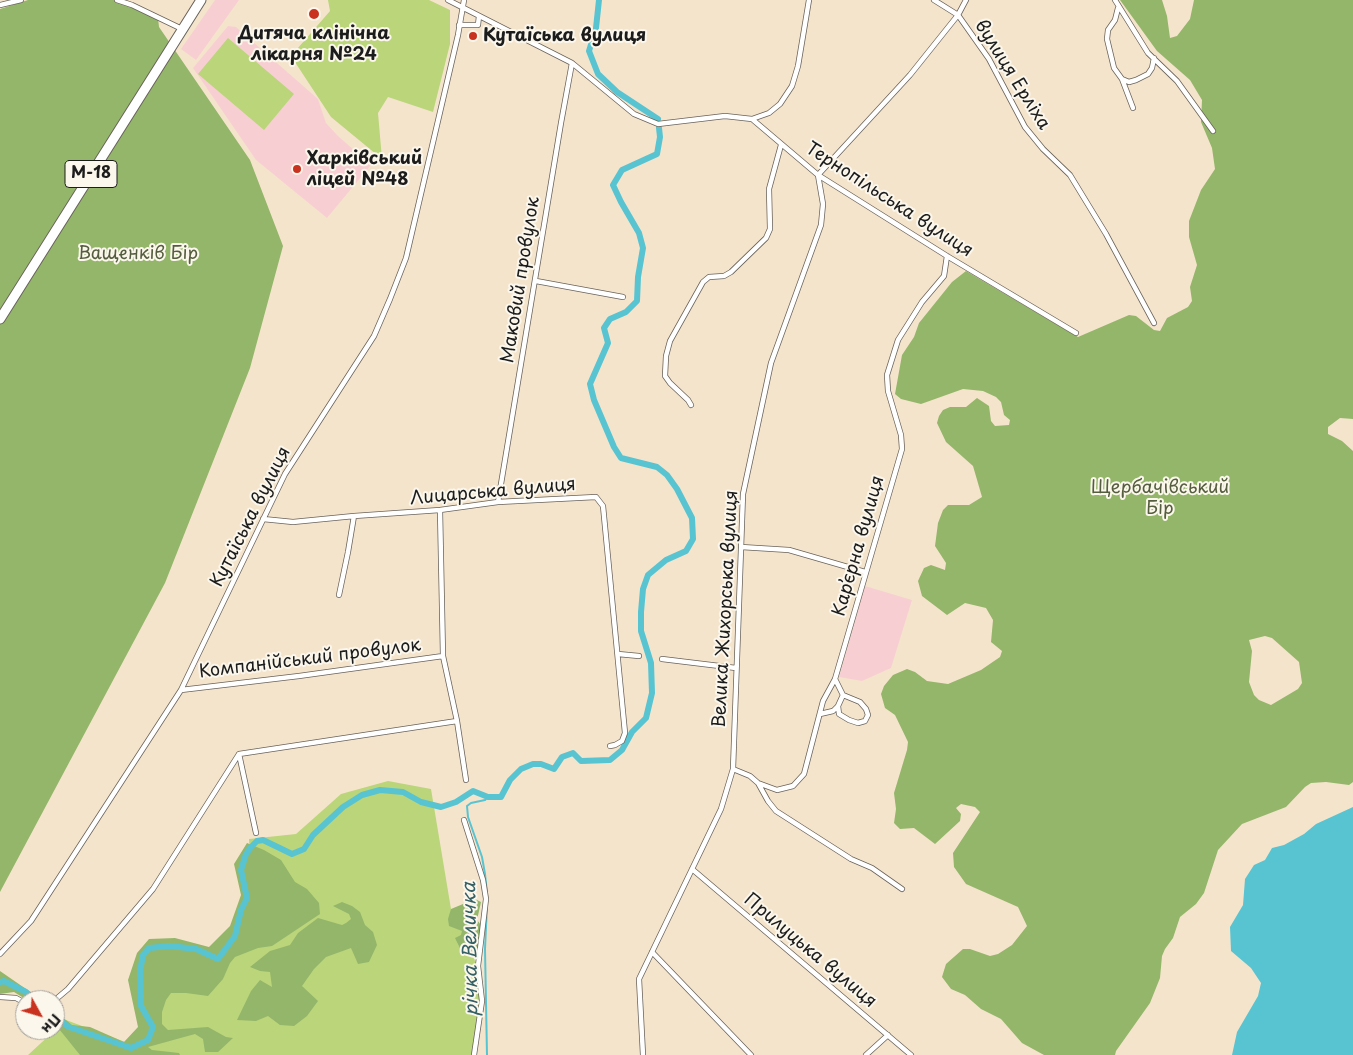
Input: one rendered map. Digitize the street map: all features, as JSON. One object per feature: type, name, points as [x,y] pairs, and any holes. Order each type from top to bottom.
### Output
[{"type":"highway","name":"М-18","points":[[0,318],[201,0]]},
{"type":"street","points":[[0,5],[21,0]]},
{"type":"street","points":[[117,0],[132,5],[182,29]]},
{"type":"street","points":[[448,0],[572,63],[634,114],[658,124],[724,116],[752,119],[769,113],[780,104],[792,86],[798,66],[809,0]]},
{"type":"street","name":"Кутаїська вулиця","points":[[0,954],[31,921],[181,690],[285,474],[374,336],[406,258],[464,0]]},
{"type":"street","name":"вулиця Ерліха","points":[[934,0],[958,15],[989,59],[1025,127],[1043,149],[1070,175],[1106,234],[1154,323]]},
{"type":"street","points":[[818,175],[910,74],[958,15],[966,0]]},
{"type":"street","points":[[1115,0],[1118,8],[1148,53],[1177,82],[1213,131]]},
{"type":"street","points":[[1118,8],[1115,20],[1108,30],[1107,39],[1114,68],[1122,78],[1132,108]]},
{"type":"street","points":[[458,31],[459,25],[478,25],[479,16]]},
{"type":"street","points":[[1122,78],[1129,82],[1148,74],[1152,68],[1154,58]]},
{"type":"street","name":"Маковий провулок","points":[[498,502],[572,63]]},
{"type":"street","name":"Тернопільська вулиця","points":[[752,119],[818,175],[947,256],[1076,333]]},
{"type":"street","points":[[691,405],[665,376],[666,356],[670,341],[703,282],[710,277],[724,276],[731,272],[766,238],[770,229],[769,189],[781,145]]},
{"type":"street","name":"Велика Жихорська вулиця","points":[[643,1055],[639,979],[721,808],[733,769],[743,494],[771,363],[821,225],[823,204],[818,175]]},
{"type":"street","name":"Кар’єрна вулиця","points":[[733,769],[750,776],[758,783],[777,790],[793,786],[804,774],[823,701],[835,679],[902,449],[902,435],[888,391],[886,375],[898,340],[922,302],[944,276],[947,256]]},
{"type":"street","points":[[536,281],[623,297]]},
{"type":"street","name":"Лицарська вулиця","points":[[263,519],[293,522],[440,510],[498,502],[596,497],[603,506],[625,733],[622,741],[610,746]]},
{"type":"street","points":[[440,510],[442,656],[457,721],[466,780]]},
{"type":"street","points":[[339,595],[354,516]]},
{"type":"street","points":[[741,546],[789,550],[865,572]]},
{"type":"street","points":[[618,654],[639,656]]},
{"type":"street","name":"Компанійський провулок","points":[[181,690],[442,656]]},
{"type":"street","points":[[662,659],[736,668]]},
{"type":"street","points":[[835,679],[843,696],[860,702],[868,715],[865,721],[858,723],[848,720],[839,714],[838,706]]},
{"type":"street","points":[[820,714],[833,711],[843,696]]},
{"type":"street","points":[[65,992],[153,889],[238,754],[457,721]]},
{"type":"street","points":[[238,754],[256,833]]},
{"type":"street","points":[[758,783],[776,811],[851,859],[872,868],[902,889]]},
{"type":"street","points":[[464,820],[483,880],[486,899],[478,966],[482,1001],[474,1055]]},
{"type":"street","name":"Прилуцька вулиця","points":[[692,869],[911,1055]]},
{"type":"street","points":[[652,952],[751,1055]]},
{"type":"street","points":[[0,997],[15,998]]},
{"type":"street","points":[[866,1055],[888,1035]]},
{"type":"shaded area","points":[[215,0],[239,0],[196,60],[181,49]]},
{"type":"shaded area","points":[[228,26],[236,27],[318,99],[326,123],[371,165],[327,218],[256,160],[193,68]]},
{"type":"shaded area","points":[[865,586],[912,600],[891,668],[862,681],[839,677]]},
{"type":"green space","name":"Ващенків Бір","points":[[28,0],[117,0],[158,18],[159,27],[250,160],[283,246],[250,368],[165,583],[0,892],[0,9]]},
{"type":"green space","points":[[328,0],[429,0],[450,10],[450,44],[433,112],[388,97],[378,113],[382,159],[331,117],[291,56],[330,11]]},
{"type":"green space","name":"Щербачівський Бір","points":[[1120,0],[1162,0],[1167,16],[1170,38],[1177,36],[1190,19],[1194,0],[1353,0],[1353,419],[1340,418],[1328,427],[1328,434],[1342,441],[1353,451],[1353,782],[1349,785],[1326,782],[1311,783],[1286,807],[1242,824],[1218,850],[1204,893],[1196,904],[1180,917],[1173,938],[1165,949],[1162,956],[1160,978],[1150,1003],[1115,1055],[1044,1055],[1022,1043],[1001,1019],[981,1009],[965,995],[951,989],[942,977],[946,964],[963,949],[970,949],[990,956],[998,954],[1012,945],[1027,926],[1018,907],[966,884],[954,867],[953,853],[980,812],[975,807],[961,804],[956,808],[961,814],[960,821],[935,844],[914,828],[900,829],[894,823],[896,809],[894,793],[908,742],[895,715],[885,708],[881,694],[884,686],[893,675],[907,669],[915,672],[927,681],[948,684],[981,670],[1000,657],[1002,651],[991,642],[993,620],[986,608],[965,603],[947,615],[922,596],[918,581],[924,568],[931,565],[945,570],[946,563],[935,546],[938,523],[943,510],[948,505],[969,505],[982,497],[973,466],[946,442],[937,423],[939,416],[943,410],[950,407],[966,407],[977,398],[989,406],[991,421],[995,426],[1009,425],[1010,420],[1004,415],[1001,402],[996,397],[983,391],[963,389],[921,404],[901,399],[895,394],[902,355],[914,337],[919,323],[952,282],[966,271],[1078,337],[1129,315],[1136,316],[1154,330],[1160,331],[1167,318],[1188,307],[1192,301],[1190,287],[1197,265],[1189,237],[1189,221],[1201,190],[1215,169],[1212,148],[1201,122],[1202,100],[1190,80],[1157,51]],"holes":[[[1265,636],[1272,638],[1299,662],[1302,683],[1298,689],[1271,705],[1259,700],[1254,695],[1249,682],[1252,651],[1249,640]]]},
{"type":"green space","points":[[228,38],[294,94],[264,130],[198,74]]},
{"type":"green space","points":[[388,781],[431,789],[451,909],[469,938],[477,969],[482,1001],[474,1055],[28,1055],[44,1040],[65,1040],[66,1020],[128,1043],[179,974],[254,933],[249,839],[296,834],[341,794]]},
{"type":"green space","points":[[247,843],[264,850],[281,860],[295,882],[307,889],[319,903],[320,914],[272,946],[258,948],[235,957],[230,963],[223,979],[208,996],[171,993],[166,1000],[162,1012],[162,1024],[168,1030],[208,1027],[226,1037],[233,1038],[218,1052],[205,1052],[203,1039],[195,1034],[148,1047],[152,1050],[179,1053],[180,1055],[80,1055],[65,1036],[65,1019],[72,1025],[90,1027],[124,1042],[138,1027],[128,980],[137,953],[149,939],[175,938],[209,947],[230,926],[241,895],[234,864]]},
{"type":"green space","points":[[475,899],[481,902],[477,920],[481,925],[478,948],[469,952],[460,948],[455,938],[461,935],[462,931],[449,926],[448,919],[451,909]]},
{"type":"green space","points":[[342,902],[360,912],[365,925],[373,932],[377,945],[369,962],[358,964],[351,948],[326,957],[314,969],[302,986],[318,1001],[307,1016],[294,1026],[280,1025],[268,1016],[256,1021],[237,1020],[251,991],[260,980],[272,987],[270,972],[250,967],[270,951],[290,945],[298,933],[318,918],[342,925],[346,923],[351,919],[349,914],[333,906]]},
{"type":"green space","points":[[0,971],[28,990],[15,990],[15,993],[0,994]]},
{"type":"water","points":[[1353,807],[1353,1055],[1232,1055],[1237,1032],[1258,996],[1261,983],[1251,968],[1231,951],[1230,927],[1243,905],[1245,879],[1254,865],[1265,860],[1272,848],[1284,845],[1304,834],[1316,824]]},
{"type":"waterway","points":[[599,0],[596,28],[589,51],[598,74],[617,92],[658,119]]},
{"type":"waterway","points":[[65,1024],[131,1048],[148,1040],[153,1027],[141,1006],[140,971],[143,955],[149,948],[170,946],[196,949],[218,959],[235,936],[241,910],[247,898],[241,870],[246,854],[257,841],[263,840],[292,854],[304,849],[313,835],[343,807],[362,795],[380,790],[403,792],[421,802],[441,807],[456,802],[473,791],[488,797],[501,797],[510,780],[521,769],[533,764],[541,764],[554,769],[562,757],[573,753],[581,761],[610,760],[622,750],[632,732],[646,718],[652,693],[651,663],[641,631],[643,589],[648,575],[666,560],[686,551],[693,539],[692,518],[677,489],[667,475],[657,467],[621,458],[614,447],[594,400],[590,384],[608,343],[604,328],[610,319],[626,312],[637,301],[638,277],[643,248],[639,233],[613,185],[622,170],[657,154],[660,137],[659,128]]},
{"type":"waterway","name":"річка Величка","points":[[487,893],[482,857],[468,817],[467,806],[471,803],[485,800],[488,797]]},
{"type":"waterway","name":"річка Величка","points":[[487,905],[485,949],[487,1055]]},
{"type":"waterway","points":[[0,982],[4,981],[22,990]]},
{"type":"place","name":"Дитяча клінічна лікарня №24","points":[[314,14]]},
{"type":"place","name":"Кутаїська вулиця","points":[[473,36]]},
{"type":"place","name":"Харківський ліцей №48","points":[[297,169]]}]
